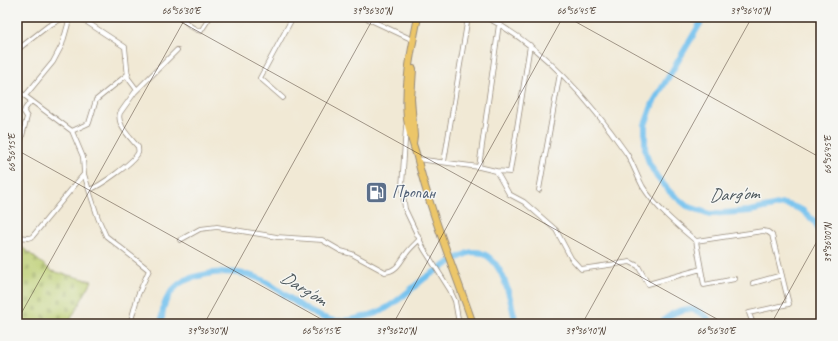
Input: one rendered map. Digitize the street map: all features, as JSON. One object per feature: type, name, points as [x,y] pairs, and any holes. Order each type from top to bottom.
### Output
[{"type":"main road","points":[[420,17],[413,40],[407,86],[407,118],[409,136],[443,240],[473,324]]},
{"type":"main road","points":[[413,145],[414,136],[411,85],[420,17]]},
{"type":"street","points":[[17,50],[48,26],[65,17]]},
{"type":"street","points":[[25,96],[53,62],[62,45],[70,17]]},
{"type":"street","points":[[80,17],[125,47],[128,78],[137,90]]},
{"type":"street","points":[[181,17],[187,24],[201,31],[210,17]]},
{"type":"street","points":[[283,98],[260,78],[293,17]]},
{"type":"street","points":[[364,17],[413,40]]},
{"type":"street","points":[[444,162],[468,17]]},
{"type":"street","points":[[486,17],[530,45],[576,88],[627,155],[644,188],[664,213],[696,241],[704,285],[735,279]]},
{"type":"street","points":[[479,167],[499,24]]},
{"type":"street","points":[[417,158],[510,172],[530,45]]},
{"type":"street","points":[[89,190],[95,188],[115,175],[137,154],[138,147],[120,124],[119,116],[137,90],[177,50]]},
{"type":"street","points":[[539,190],[560,73]]},
{"type":"street","points":[[72,131],[89,123],[96,100],[128,74]]},
{"type":"street","points":[[17,90],[72,131],[83,156],[84,174],[98,218],[106,236],[148,270],[138,295],[130,324]]},
{"type":"street","points":[[17,147],[20,144],[27,117],[24,112],[31,101]]},
{"type":"street","points":[[407,118],[402,186],[405,209],[424,248],[450,290],[456,306],[459,324]]},
{"type":"street","points":[[496,171],[509,194],[524,202],[556,230],[571,258],[581,269],[630,262],[638,266],[648,284],[701,269]]},
{"type":"street","points":[[17,237],[32,237],[84,174]]},
{"type":"street","points":[[180,240],[200,229],[217,227],[277,237],[322,240],[341,251],[352,254],[385,272],[396,268],[406,253],[420,239]]},
{"type":"street","points":[[696,241],[763,231],[772,235],[789,304],[749,313],[753,324]]},
{"type":"street","points":[[753,283],[782,275]]},
{"type":"green space","points":[[23,248],[52,271],[92,281],[68,324],[17,324],[17,267]]},
{"type":"waterway","name":"Darg'om","points":[[704,17],[653,103],[645,125],[645,149],[649,163],[657,177],[670,192],[687,206],[710,214],[750,211],[783,204],[802,210],[815,222],[821,235]]},
{"type":"waterway","name":"Darg'om","points":[[162,324],[162,313],[165,302],[174,288],[179,284],[195,277],[220,272],[240,273],[260,279],[275,287],[309,311],[327,319],[337,321],[360,318],[386,308],[430,274],[454,260],[472,252],[478,252],[489,257],[501,273],[509,294],[516,324]]},
{"type":"waterway","name":"Darg'om","points":[[660,324],[666,318],[686,309],[700,312],[712,324]]},
{"type":"place","name":"Пропан","points":[[377,192]]}]
